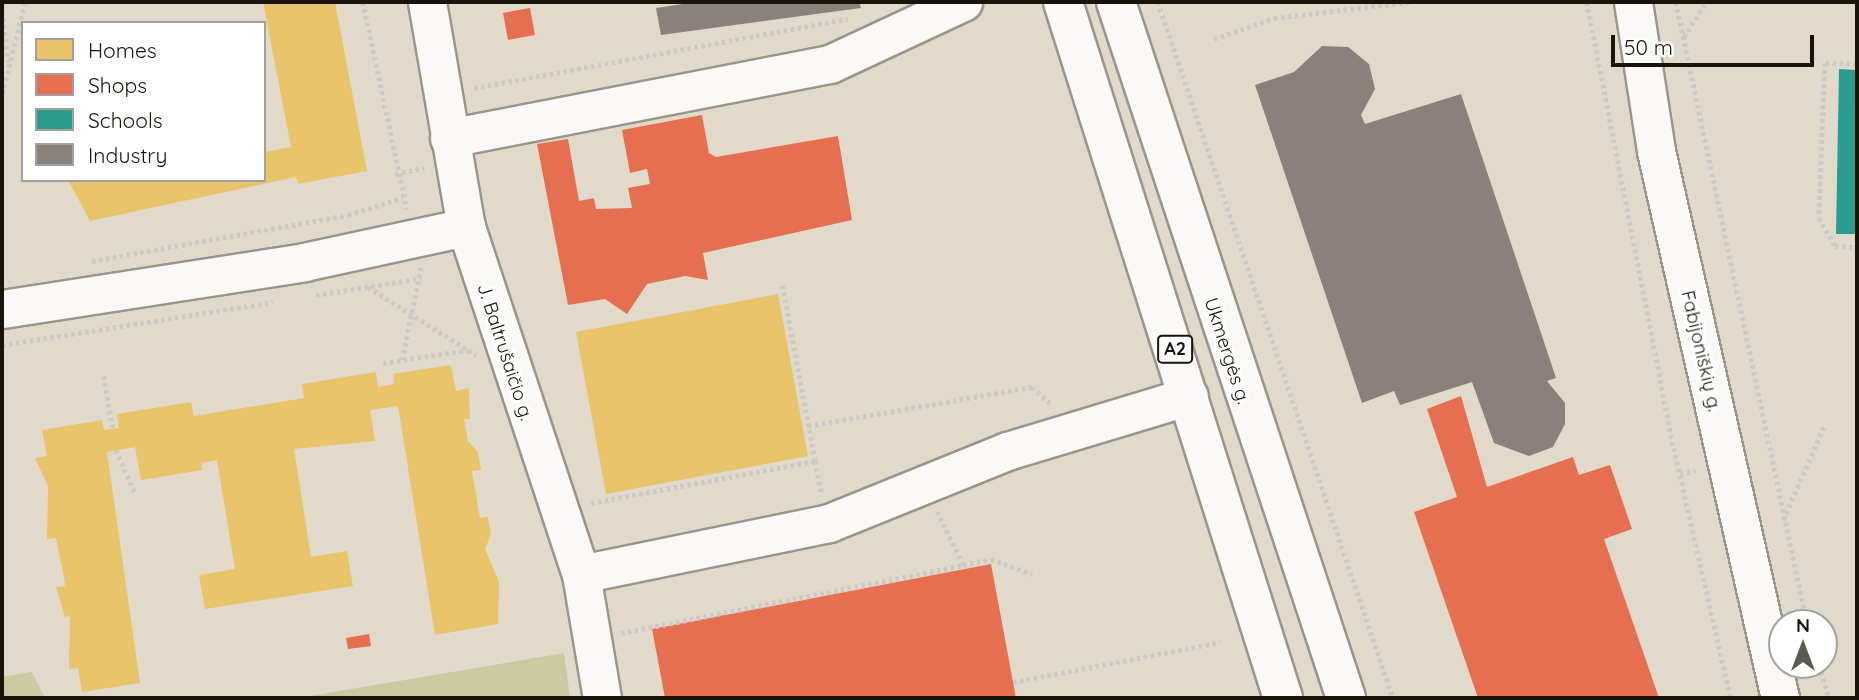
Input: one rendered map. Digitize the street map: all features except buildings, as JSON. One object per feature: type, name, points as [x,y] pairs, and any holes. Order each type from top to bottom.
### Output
[{"type":"highway","name":"A2","points":[[1063,2],[1283,698]]},
{"type":"highway","name":"Ukmergės g.","points":[[1116,2],[1237,383],[1346,698]]},
{"type":"highway","points":[[1189,397],[1237,383]]},
{"type":"street","name":"J. Baltrušaičio g.","points":[[427,2],[442,94],[442,152],[466,227],[485,352],[560,512],[580,574],[602,698]]},
{"type":"street","points":[[442,152],[830,64],[963,2]]},
{"type":"street","name":"Fabijoniškių g.","points":[[1633,2],[1659,164],[1780,698]]},
{"type":"street","points":[[2,309],[304,262],[466,227]]},
{"type":"street","points":[[580,574],[810,528],[1007,451],[1189,397]]},
{"type":"path","points":[[2,94],[25,2]]},
{"type":"path","points":[[363,2],[395,174],[409,214]]},
{"type":"path","points":[[1158,2],[1393,698]]},
{"type":"path","points":[[1214,39],[1274,18],[1410,2]]},
{"type":"path","points":[[1587,2],[1731,698]]},
{"type":"path","points":[[1676,2],[1783,521],[1804,609]]},
{"type":"path","points":[[1683,38],[1706,2]]},
{"type":"path","points":[[2,4],[8,71]]},
{"type":"path","points":[[442,94],[862,16]]},
{"type":"path","points":[[1857,64],[1825,64],[1819,218],[1835,246],[1857,247]]},
{"type":"path","points":[[395,174],[442,152]]},
{"type":"path","points":[[87,262],[335,217],[402,198]]},
{"type":"path","points":[[311,295],[422,278],[410,314],[402,360]]},
{"type":"path","points":[[560,512],[815,461],[782,285]]},
{"type":"path","points":[[368,287],[410,314],[485,352]]},
{"type":"path","points":[[2,345],[284,300]]},
{"type":"path","points":[[383,363],[485,352]]},
{"type":"path","points":[[104,376],[113,429]]},
{"type":"path","points":[[808,426],[1032,387],[1056,410]]},
{"type":"path","points":[[1783,521],[1825,424]]},
{"type":"path","points":[[116,450],[135,493]]},
{"type":"path","points":[[924,485],[963,565]]},
{"type":"path","points":[[593,640],[991,559],[1032,574]]},
{"type":"path","points":[[1013,682],[1220,642]]},
{"type":"path","points":[[1823,679],[1829,698]]},
{"type":"green space","points":[[564,653],[570,698],[298,698]]},
{"type":"green space","points":[[32,672],[45,698],[2,698],[2,677]]}]
